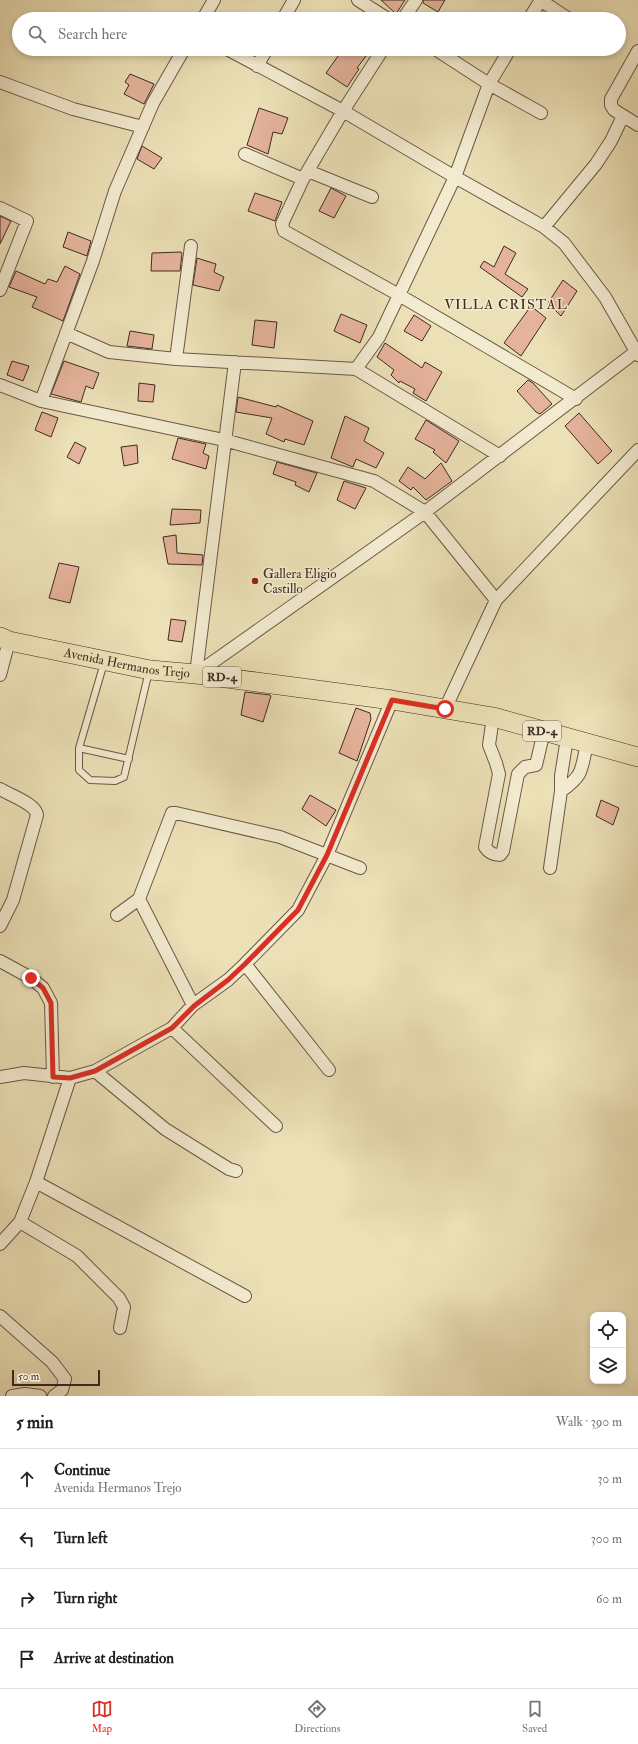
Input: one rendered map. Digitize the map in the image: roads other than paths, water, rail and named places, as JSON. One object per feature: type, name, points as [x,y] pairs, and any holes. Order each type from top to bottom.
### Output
[{"type":"main road","name":"Avenida Hermanos Trejo","points":[[5,639],[150,670],[196,674],[392,700],[445,709]]},
{"type":"main road","name":"RD-4","points":[[445,709],[493,717],[638,757]]},
{"type":"street","points":[[207,12],[214,0]]},
{"type":"street","points":[[287,12],[294,0]]},
{"type":"street","points":[[358,0],[377,12]]},
{"type":"street","points":[[408,12],[416,0]]},
{"type":"street","points":[[533,12],[540,0],[559,12]]},
{"type":"street","points":[[638,51],[611,100],[611,105],[614,110],[638,125]]},
{"type":"street","points":[[41,401],[93,261],[115,191],[153,103],[180,56]]},
{"type":"street","points":[[196,674],[425,512],[637,352],[600,291],[564,243],[544,227],[343,111],[239,56]]},
{"type":"street","points":[[257,66],[262,56]]},
{"type":"street","points":[[378,56],[343,111],[306,175],[282,224],[284,231],[399,295],[576,398]]},
{"type":"street","points":[[446,56],[489,84],[541,113]]},
{"type":"street","points":[[356,369],[379,337],[455,177],[489,84],[506,56]]},
{"type":"street","points":[[0,82],[73,109],[143,127]]},
{"type":"street","points":[[544,227],[596,164],[611,141],[623,116]]},
{"type":"street","points":[[245,154],[372,197]]},
{"type":"street","points":[[0,208],[27,220],[0,290]]},
{"type":"street","points":[[176,359],[191,246]]},
{"type":"street","points":[[66,333],[110,352],[176,359],[356,369],[500,456]]},
{"type":"street","points":[[196,674],[224,440],[235,362]]},
{"type":"street","points":[[0,385],[41,401],[224,440],[374,481],[425,512],[496,600]]},
{"type":"street","points":[[445,709],[496,600],[638,450]]},
{"type":"street","points":[[0,675],[5,639]]},
{"type":"street","points":[[0,1077],[24,1072],[53,1077],[70,1078],[95,1071],[172,1028],[194,1006],[228,980],[245,964],[298,910],[327,855],[392,700]]},
{"type":"street","points":[[493,717],[489,745],[499,774],[485,847],[488,852],[494,855],[500,855],[503,851],[518,774],[525,767],[536,765],[544,731]]},
{"type":"street","points":[[550,868],[567,738]]},
{"type":"street","points":[[561,792],[580,776],[587,743]]},
{"type":"street","points":[[499,774],[516,780]]},
{"type":"street","points":[[0,790],[32,806],[37,811],[37,815],[13,900],[0,926]]},
{"type":"street","points":[[117,915],[139,899],[169,817],[172,813],[280,837],[360,868]]},
{"type":"street","points":[[139,899],[194,1006]]},
{"type":"street","points":[[0,961],[31,978],[43,988],[51,1003],[53,1077]]},
{"type":"street","points":[[245,964],[329,1070]]},
{"type":"street","points":[[172,1028],[276,1126]]},
{"type":"street","points":[[95,1071],[165,1129],[229,1169],[236,1171]]},
{"type":"street","points":[[0,1244],[20,1222],[36,1182],[70,1078]]},
{"type":"street","points":[[36,1182],[245,1296]]},
{"type":"street","points":[[20,1222],[77,1256],[119,1298],[124,1307],[120,1328]]},
{"type":"street","points":[[0,1316],[46,1357],[65,1379],[62,1390],[54,1396]]},
{"type":"street","points":[[12,1396],[26,1394],[40,1396]]},
{"type":"lane","points":[[104,661],[79,748],[79,770],[90,780],[115,781],[124,776],[150,670]]},
{"type":"lane","points":[[79,748],[129,759]]},
{"type":"place","name":"Gallera Eligio Castillo","points":[[255,581]]},
{"type":"district","name":"VILLA CRISTAL","points":[[506,304]]}]
